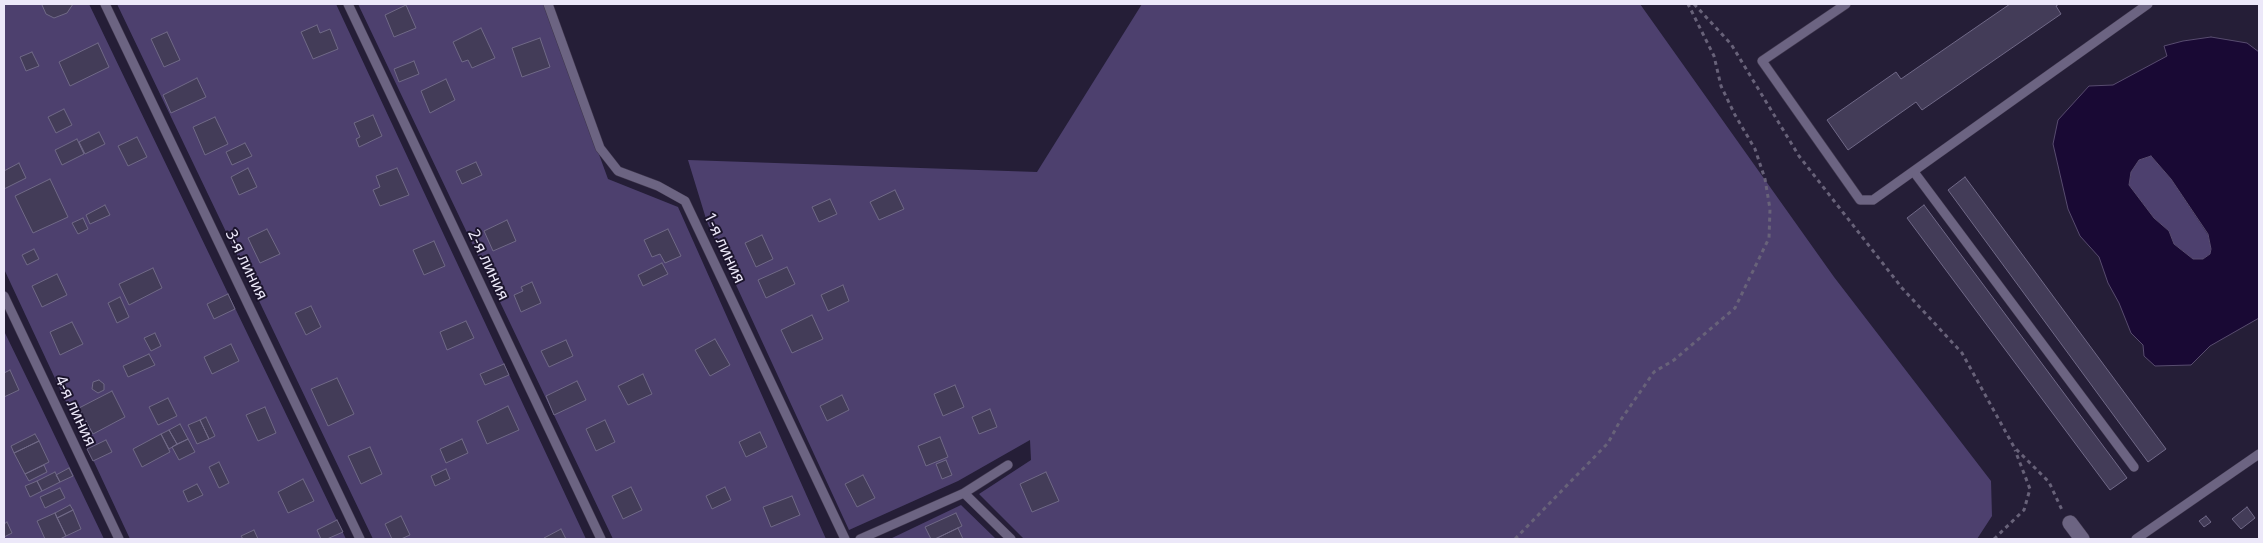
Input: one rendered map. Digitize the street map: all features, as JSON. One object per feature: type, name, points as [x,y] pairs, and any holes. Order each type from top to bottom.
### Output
[{"type":"street","points":[[2070,522],[2082,539]]},
{"type":"lane","name":"3-я линия","points":[[105,4],[360,539]]},
{"type":"lane","name":"2-я линия","points":[[348,4],[601,539]]},
{"type":"lane","name":"1-я линия","points":[[548,4],[600,148],[618,171],[658,186],[685,201],[845,539]]},
{"type":"lane","points":[[1846,4],[1762,61],[1860,200],[1873,200],[2148,4]]},
{"type":"lane","points":[[1914,172],[2134,467]]},
{"type":"lane","name":"4-я линия","points":[[4,296],[119,539]]},
{"type":"lane","points":[[2136,539],[2259,454]]},
{"type":"lane","points":[[860,539],[964,493],[1008,465]]},
{"type":"lane","points":[[964,493],[1011,539]]},
{"type":"path","points":[[1515,539],[1608,443],[1620,421],[1654,372],[1674,360],[1735,308],[1769,238],[1770,208],[1765,179],[1755,149],[1721,86],[1714,56],[1688,4]]},
{"type":"path","points":[[1694,4],[1732,44],[1798,156],[1902,288],[1962,353],[2014,447],[2030,489],[2024,510],[1994,539]]},
{"type":"path","points":[[2014,447],[2049,482],[2063,513],[2070,522]]},
{"type":"shaded area","points":[[4,4],[89,4],[346,539],[130,539],[4,269]]},
{"type":"shaded area","points":[[117,4],[336,4],[586,539],[373,539]]},
{"type":"shaded area","points":[[358,4],[544,4],[608,179],[678,207],[826,539],[613,539]]},
{"type":"shaded area","points":[[1142,4],[1640,4],[1834,277],[1991,481],[1992,516],[1977,539],[1024,539],[979,494],[1031,460],[1030,440],[958,481],[849,530],[707,222],[688,160],[1037,172]]},
{"type":"shaded area","points":[[2211,37],[2247,43],[2259,52],[2259,318],[2210,346],[2191,365],[2155,366],[2144,356],[2143,345],[2131,333],[2119,303],[2108,283],[2099,257],[2080,236],[2068,209],[2053,144],[2058,120],[2089,86],[2113,85],[2167,56],[2164,46]],"holes":[[[2151,156],[2171,179],[2208,234],[2211,249],[2210,254],[2203,259],[2193,259],[2174,244],[2169,231],[2154,218],[2129,185],[2131,172],[2139,160]]]},
{"type":"shaded area","points":[[2151,156],[2171,179],[2208,235],[2211,248],[2210,254],[2203,259],[2193,259],[2174,244],[2169,231],[2154,218],[2129,185],[2131,172],[2139,160]]},
{"type":"shaded area","points":[[4,331],[41,407],[104,539],[4,539]]},
{"type":"shaded area","points":[[961,505],[996,539],[890,539]]},
{"type":"building","points":[[43,4],[73,4],[67,13],[54,18],[46,14]]},
{"type":"building","points":[[2010,4],[2059,4],[2056,6],[2061,14],[1922,110],[1916,102],[1848,150],[1827,120],[1896,72],[1901,79]]},
{"type":"building","points":[[406,5],[416,28],[394,37],[385,15]]},
{"type":"building","points":[[317,25],[320,33],[330,29],[338,49],[313,59],[301,32]]},
{"type":"building","points":[[481,28],[495,58],[472,68],[468,60],[462,62],[453,42]]},
{"type":"building","points":[[167,32],[180,60],[164,67],[151,39]]},
{"type":"building","points":[[540,38],[550,67],[522,77],[512,48]]},
{"type":"building","points":[[98,43],[109,67],[70,86],[59,62]]},
{"type":"building","points":[[32,52],[39,66],[26,71],[20,57]]},
{"type":"building","points":[[414,61],[419,74],[399,82],[394,69]]},
{"type":"building","points":[[197,78],[206,97],[171,113],[163,95]]},
{"type":"building","points":[[446,79],[455,100],[430,113],[421,91]]},
{"type":"building","points":[[64,109],[72,125],[56,133],[48,117]]},
{"type":"building","points":[[373,115],[382,136],[359,147],[356,139],[360,137],[354,123]]},
{"type":"building","points":[[215,117],[228,144],[205,155],[193,127]]},
{"type":"building","points":[[99,132],[105,144],[85,154],[79,142]]},
{"type":"building","points":[[137,137],[147,157],[128,166],[118,146]]},
{"type":"building","points":[[77,139],[84,154],[62,165],[55,150]]},
{"type":"building","points":[[245,143],[252,156],[232,165],[226,152]]},
{"type":"building","points":[[476,162],[482,175],[462,184],[456,171]]},
{"type":"building","points":[[19,163],[26,178],[4,189],[4,171]]},
{"type":"building","points":[[248,168],[257,187],[239,195],[231,177]]},
{"type":"building","points":[[397,168],[409,195],[380,206],[373,190],[380,187],[376,176]]},
{"type":"building","points":[[1965,177],[2166,449],[2148,462],[1948,190]]},
{"type":"building","points":[[50,179],[68,217],[33,233],[15,196]]},
{"type":"building","points":[[895,190],[904,209],[879,220],[870,202]]},
{"type":"building","points":[[830,199],[837,214],[819,222],[812,207]]},
{"type":"building","points":[[105,205],[110,215],[90,224],[86,215]]},
{"type":"building","points":[[1924,205],[2127,478],[2110,490],[1907,218]]},
{"type":"building","points":[[83,218],[88,229],[78,234],[72,223]]},
{"type":"building","points":[[507,220],[516,241],[493,251],[484,231]]},
{"type":"building","points":[[267,229],[280,254],[260,263],[248,238]]},
{"type":"building","points":[[668,229],[681,256],[665,263],[660,254],[652,257],[644,240]]},
{"type":"building","points":[[762,235],[773,259],[756,267],[745,243]]},
{"type":"building","points":[[434,241],[445,266],[424,275],[413,250]]},
{"type":"building","points":[[34,249],[39,259],[27,265],[22,255]]},
{"type":"building","points":[[662,263],[668,274],[643,286],[638,275]]},
{"type":"building","points":[[787,267],[795,284],[766,298],[758,280]]},
{"type":"building","points":[[153,268],[162,288],[129,305],[119,284]]},
{"type":"building","points":[[57,274],[67,295],[42,307],[32,286]]},
{"type":"building","points":[[532,282],[541,303],[521,312],[514,295],[523,291],[521,287]]},
{"type":"building","points":[[843,285],[849,301],[828,311],[821,295]]},
{"type":"building","points":[[228,294],[235,309],[214,319],[207,304]]},
{"type":"building","points":[[120,297],[129,317],[117,323],[108,303]]},
{"type":"building","points":[[311,306],[321,327],[306,335],[295,313]]},
{"type":"building","points":[[812,315],[823,339],[792,353],[781,330]]},
{"type":"building","points":[[466,321],[474,338],[447,350],[440,332]]},
{"type":"building","points":[[72,322],[83,344],[60,355],[50,332]]},
{"type":"building","points":[[155,333],[161,346],[151,351],[144,338]]},
{"type":"building","points":[[715,339],[730,365],[710,376],[695,350]]},
{"type":"building","points":[[566,340],[573,356],[549,367],[541,351]]},
{"type":"building","points":[[231,344],[239,361],[212,374],[204,357]]},
{"type":"building","points":[[149,354],[155,365],[128,377],[123,366]]},
{"type":"building","points":[[504,364],[509,375],[485,385],[480,374]]},
{"type":"building","points":[[10,370],[19,390],[4,397],[4,373]]},
{"type":"building","points":[[643,374],[652,394],[628,405],[618,386]]},
{"type":"building","points":[[337,378],[354,414],[328,426],[311,389]]},
{"type":"building","points":[[99,380],[104,384],[104,390],[98,393],[92,389],[93,382]]},
{"type":"building","points":[[577,381],[586,400],[554,415],[546,396]]},
{"type":"building","points":[[955,385],[964,407],[943,416],[934,394]]},
{"type":"building","points":[[112,391],[125,417],[93,434],[79,408]]},
{"type":"building","points":[[842,395],[849,410],[827,421],[820,406]]},
{"type":"building","points":[[168,398],[177,416],[158,425],[149,407]]},
{"type":"building","points":[[508,406],[519,430],[487,444],[477,421]]},
{"type":"building","points":[[265,407],[276,433],[258,441],[246,415]]},
{"type":"building","points":[[990,409],[997,427],[979,434],[972,417]]},
{"type":"building","points":[[206,417],[215,436],[209,439],[200,420]]},
{"type":"building","points":[[200,420],[209,439],[197,444],[188,425]]},
{"type":"building","points":[[605,420],[615,442],[596,451],[586,429]]},
{"type":"building","points":[[180,424],[188,439],[177,444],[169,430]]},
{"type":"building","points":[[169,430],[177,444],[169,449],[161,434]]},
{"type":"building","points":[[760,432],[767,447],[746,457],[739,442]]},
{"type":"building","points":[[35,434],[39,441],[14,453],[11,446]]},
{"type":"building","points":[[161,434],[170,452],[142,467],[133,449]]},
{"type":"building","points":[[940,437],[948,457],[926,466],[918,446]]},
{"type":"building","points":[[188,439],[195,452],[179,460],[172,447]]},
{"type":"building","points":[[462,439],[468,453],[446,463],[440,449]]},
{"type":"building","points":[[106,440],[112,452],[93,461],[87,449]]},
{"type":"building","points":[[39,441],[49,462],[25,474],[14,453]]},
{"type":"building","points":[[370,447],[382,474],[361,484],[348,456]]},
{"type":"building","points":[[946,460],[952,475],[942,479],[936,464]]},
{"type":"building","points":[[219,462],[229,483],[219,488],[209,467]]},
{"type":"building","points":[[44,465],[47,472],[29,481],[25,474]]},
{"type":"building","points":[[69,468],[73,476],[60,482],[56,475]]},
{"type":"building","points":[[446,469],[450,479],[435,486],[431,476]]},
{"type":"building","points":[[55,472],[60,482],[42,491],[37,481]]},
{"type":"building","points":[[1046,472],[1059,501],[1032,512],[1020,484]]},
{"type":"building","points":[[863,475],[875,498],[857,507],[845,484]]},
{"type":"building","points":[[303,479],[314,501],[288,513],[278,492]]},
{"type":"building","points":[[37,481],[42,491],[30,497],[25,486]]},
{"type":"building","points":[[197,484],[203,495],[188,502],[183,491]]},
{"type":"building","points":[[631,487],[642,510],[623,519],[612,496]]},
{"type":"building","points":[[725,487],[731,500],[712,509],[706,496]]},
{"type":"building","points":[[60,488],[65,498],[45,508],[40,497]]},
{"type":"building","points":[[792,496],[800,515],[771,527],[763,507]]},
{"type":"building","points":[[70,505],[73,510],[57,518],[55,513]]},
{"type":"building","points":[[2247,507],[2255,518],[2241,529],[2232,519]]},
{"type":"building","points":[[73,510],[81,529],[66,536],[57,518]]},
{"type":"building","points":[[55,513],[66,536],[60,539],[45,539],[37,521]]},
{"type":"building","points":[[956,513],[962,526],[935,539],[931,539],[925,527]]},
{"type":"building","points":[[401,516],[410,535],[401,539],[392,539],[385,524]]},
{"type":"building","points":[[2206,516],[2211,522],[2204,527],[2199,521]]},
{"type":"building","points":[[337,520],[343,532],[327,539],[321,539],[317,530]]},
{"type":"building","points":[[7,522],[12,533],[4,537],[4,524]]},
{"type":"building","points":[[958,528],[963,539],[935,539]]},
{"type":"building","points":[[561,529],[566,539],[544,538]]},
{"type":"building","points":[[254,530],[258,539],[243,539],[241,536]]}]
